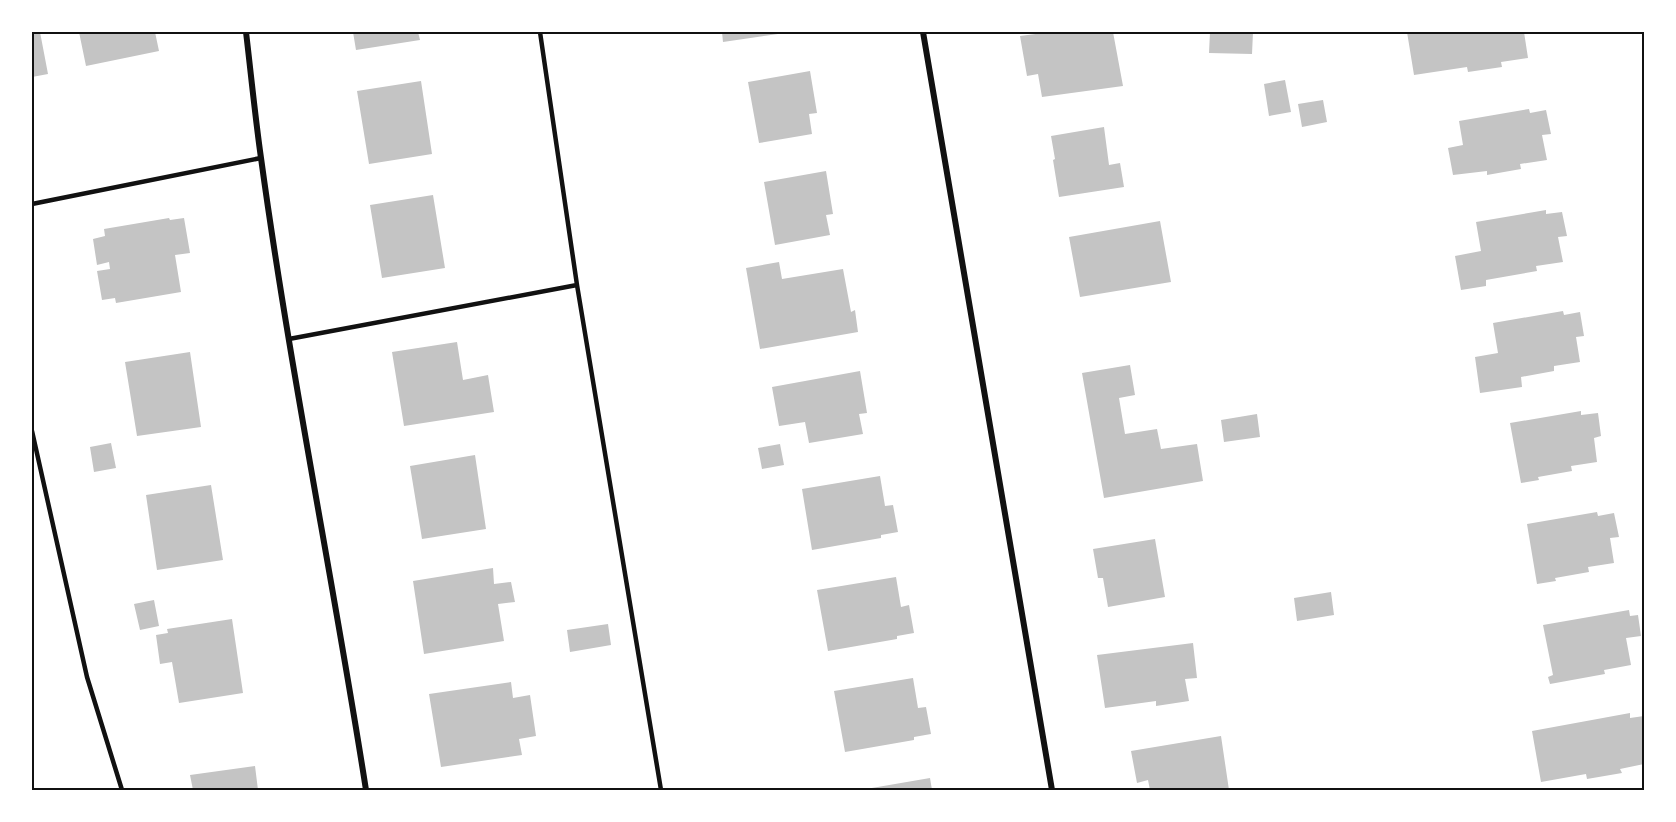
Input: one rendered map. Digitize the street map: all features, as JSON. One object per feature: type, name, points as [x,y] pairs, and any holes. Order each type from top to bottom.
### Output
[{"type":"street","points":[[246,32],[261,158],[289,339],[366,790]]},
{"type":"street","points":[[923,32],[1052,790]]},
{"type":"lane","points":[[540,32],[577,285],[661,790]]},
{"type":"lane","points":[[32,204],[261,158]]},
{"type":"lane","points":[[289,339],[577,285]]},
{"type":"lane","points":[[32,431],[87,677],[122,790]]},
{"type":"building","points":[[32,32],[40,32],[48,74],[32,77]]},
{"type":"building","points":[[79,32],[155,32],[159,51],[86,66]]},
{"type":"building","points":[[353,32],[418,32],[420,40],[356,50]]},
{"type":"building","points":[[722,32],[785,32],[785,33],[723,42]]},
{"type":"building","points":[[1051,32],[1113,32],[1123,86],[1042,97],[1038,74],[1027,76],[1020,36]]},
{"type":"building","points":[[1210,32],[1253,32],[1252,54],[1209,53]]},
{"type":"building","points":[[1407,32],[1524,32],[1528,58],[1501,62],[1502,67],[1468,72],[1467,67],[1414,75]]},
{"type":"building","points":[[810,71],[817,113],[809,114],[812,134],[759,143],[748,82]]},
{"type":"building","points":[[1285,80],[1291,112],[1269,116],[1264,84]]},
{"type":"building","points":[[421,81],[432,154],[369,164],[357,91]]},
{"type":"building","points":[[1323,100],[1327,122],[1302,127],[1298,104]]},
{"type":"building","points":[[1529,109],[1530,113],[1546,110],[1551,134],[1542,135],[1547,160],[1520,164],[1521,169],[1487,175],[1487,171],[1453,175],[1448,148],[1463,145],[1459,121]]},
{"type":"building","points":[[1104,127],[1109,165],[1120,163],[1124,187],[1059,197],[1051,136]]},
{"type":"building","points":[[826,171],[833,214],[826,215],[830,235],[775,245],[764,182]]},
{"type":"building","points":[[433,195],[445,268],[382,278],[370,205]]},
{"type":"building","points":[[1546,210],[1546,214],[1562,212],[1567,236],[1558,237],[1563,262],[1536,266],[1537,271],[1486,280],[1486,286],[1461,290],[1455,256],[1481,251],[1476,222]]},
{"type":"building","points":[[169,218],[170,220],[184,218],[190,253],[175,255],[181,292],[116,303],[115,298],[102,300],[97,271],[110,269],[109,262],[97,265],[93,239],[105,236],[104,229]]},
{"type":"building","points":[[1160,221],[1171,282],[1080,297],[1069,237]]},
{"type":"building","points":[[779,262],[782,279],[843,269],[851,312],[855,310],[858,332],[760,349],[746,268]]},
{"type":"building","points":[[1563,311],[1564,315],[1580,312],[1584,336],[1576,337],[1580,362],[1554,366],[1554,371],[1521,377],[1522,387],[1480,393],[1475,357],[1498,353],[1493,323]]},
{"type":"building","points":[[457,342],[463,380],[488,375],[494,412],[404,426],[392,352]]},
{"type":"building","points":[[190,352],[201,427],[137,436],[125,362]]},
{"type":"building","points":[[1130,365],[1135,395],[1119,398],[1125,434],[1157,429],[1161,449],[1197,444],[1203,481],[1104,498],[1082,373]]},
{"type":"building","points":[[860,371],[867,413],[859,414],[863,434],[809,443],[805,422],[779,426],[772,387]]},
{"type":"building","points":[[1581,411],[1581,415],[1598,413],[1601,436],[1594,438],[1597,462],[1571,466],[1572,471],[1538,477],[1539,480],[1521,483],[1510,423]]},
{"type":"building","points":[[1257,414],[1260,437],[1224,442],[1221,420]]},
{"type":"building","points":[[111,443],[116,468],[94,472],[90,447]]},
{"type":"building","points":[[780,444],[784,465],[762,469],[758,448]]},
{"type":"building","points":[[475,455],[486,529],[422,539],[410,466]]},
{"type":"building","points":[[880,476],[885,506],[893,505],[898,532],[881,535],[881,538],[812,550],[802,489]]},
{"type":"building","points":[[211,485],[223,560],[157,570],[146,495]]},
{"type":"building","points":[[1597,512],[1598,516],[1614,513],[1619,537],[1610,538],[1614,563],[1588,567],[1589,572],[1537,584],[1527,524]]},
{"type":"building","points":[[1155,539],[1165,597],[1108,607],[1103,578],[1098,578],[1093,549]]},
{"type":"building","points":[[493,568],[494,584],[511,582],[515,602],[498,604],[504,641],[424,654],[413,581]]},
{"type":"building","points":[[896,577],[901,607],[909,605],[914,633],[897,636],[897,639],[828,651],[817,590]]},
{"type":"building","points":[[1331,592],[1334,615],[1297,621],[1294,598]]},
{"type":"building","points":[[154,600],[159,626],[140,630],[134,604]]},
{"type":"building","points":[[1629,610],[1630,616],[1638,615],[1641,636],[1626,638],[1631,665],[1604,670],[1605,674],[1550,684],[1548,677],[1553,675],[1543,625]]},
{"type":"building","points":[[232,619],[243,693],[179,703],[172,662],[160,664],[156,635],[168,633],[167,629]]},
{"type":"building","points":[[608,624],[611,645],[570,652],[567,630]]},
{"type":"building","points":[[1193,643],[1197,678],[1185,679],[1189,701],[1156,706],[1156,701],[1105,708],[1097,655]]},
{"type":"building","points":[[913,678],[918,708],[926,707],[931,734],[914,737],[914,740],[845,752],[834,691]]},
{"type":"building","points":[[511,682],[513,698],[530,695],[536,736],[519,739],[522,755],[441,767],[429,694]]},
{"type":"building","points":[[1630,713],[1630,718],[1644,716],[1644,764],[1620,769],[1622,773],[1587,779],[1586,774],[1541,782],[1532,731]]},
{"type":"building","points":[[1221,736],[1229,790],[1150,790],[1148,780],[1137,783],[1131,751]]},
{"type":"building","points":[[255,766],[258,790],[193,790],[190,775]]},
{"type":"building","points":[[930,778],[932,790],[866,790],[866,789]]}]
